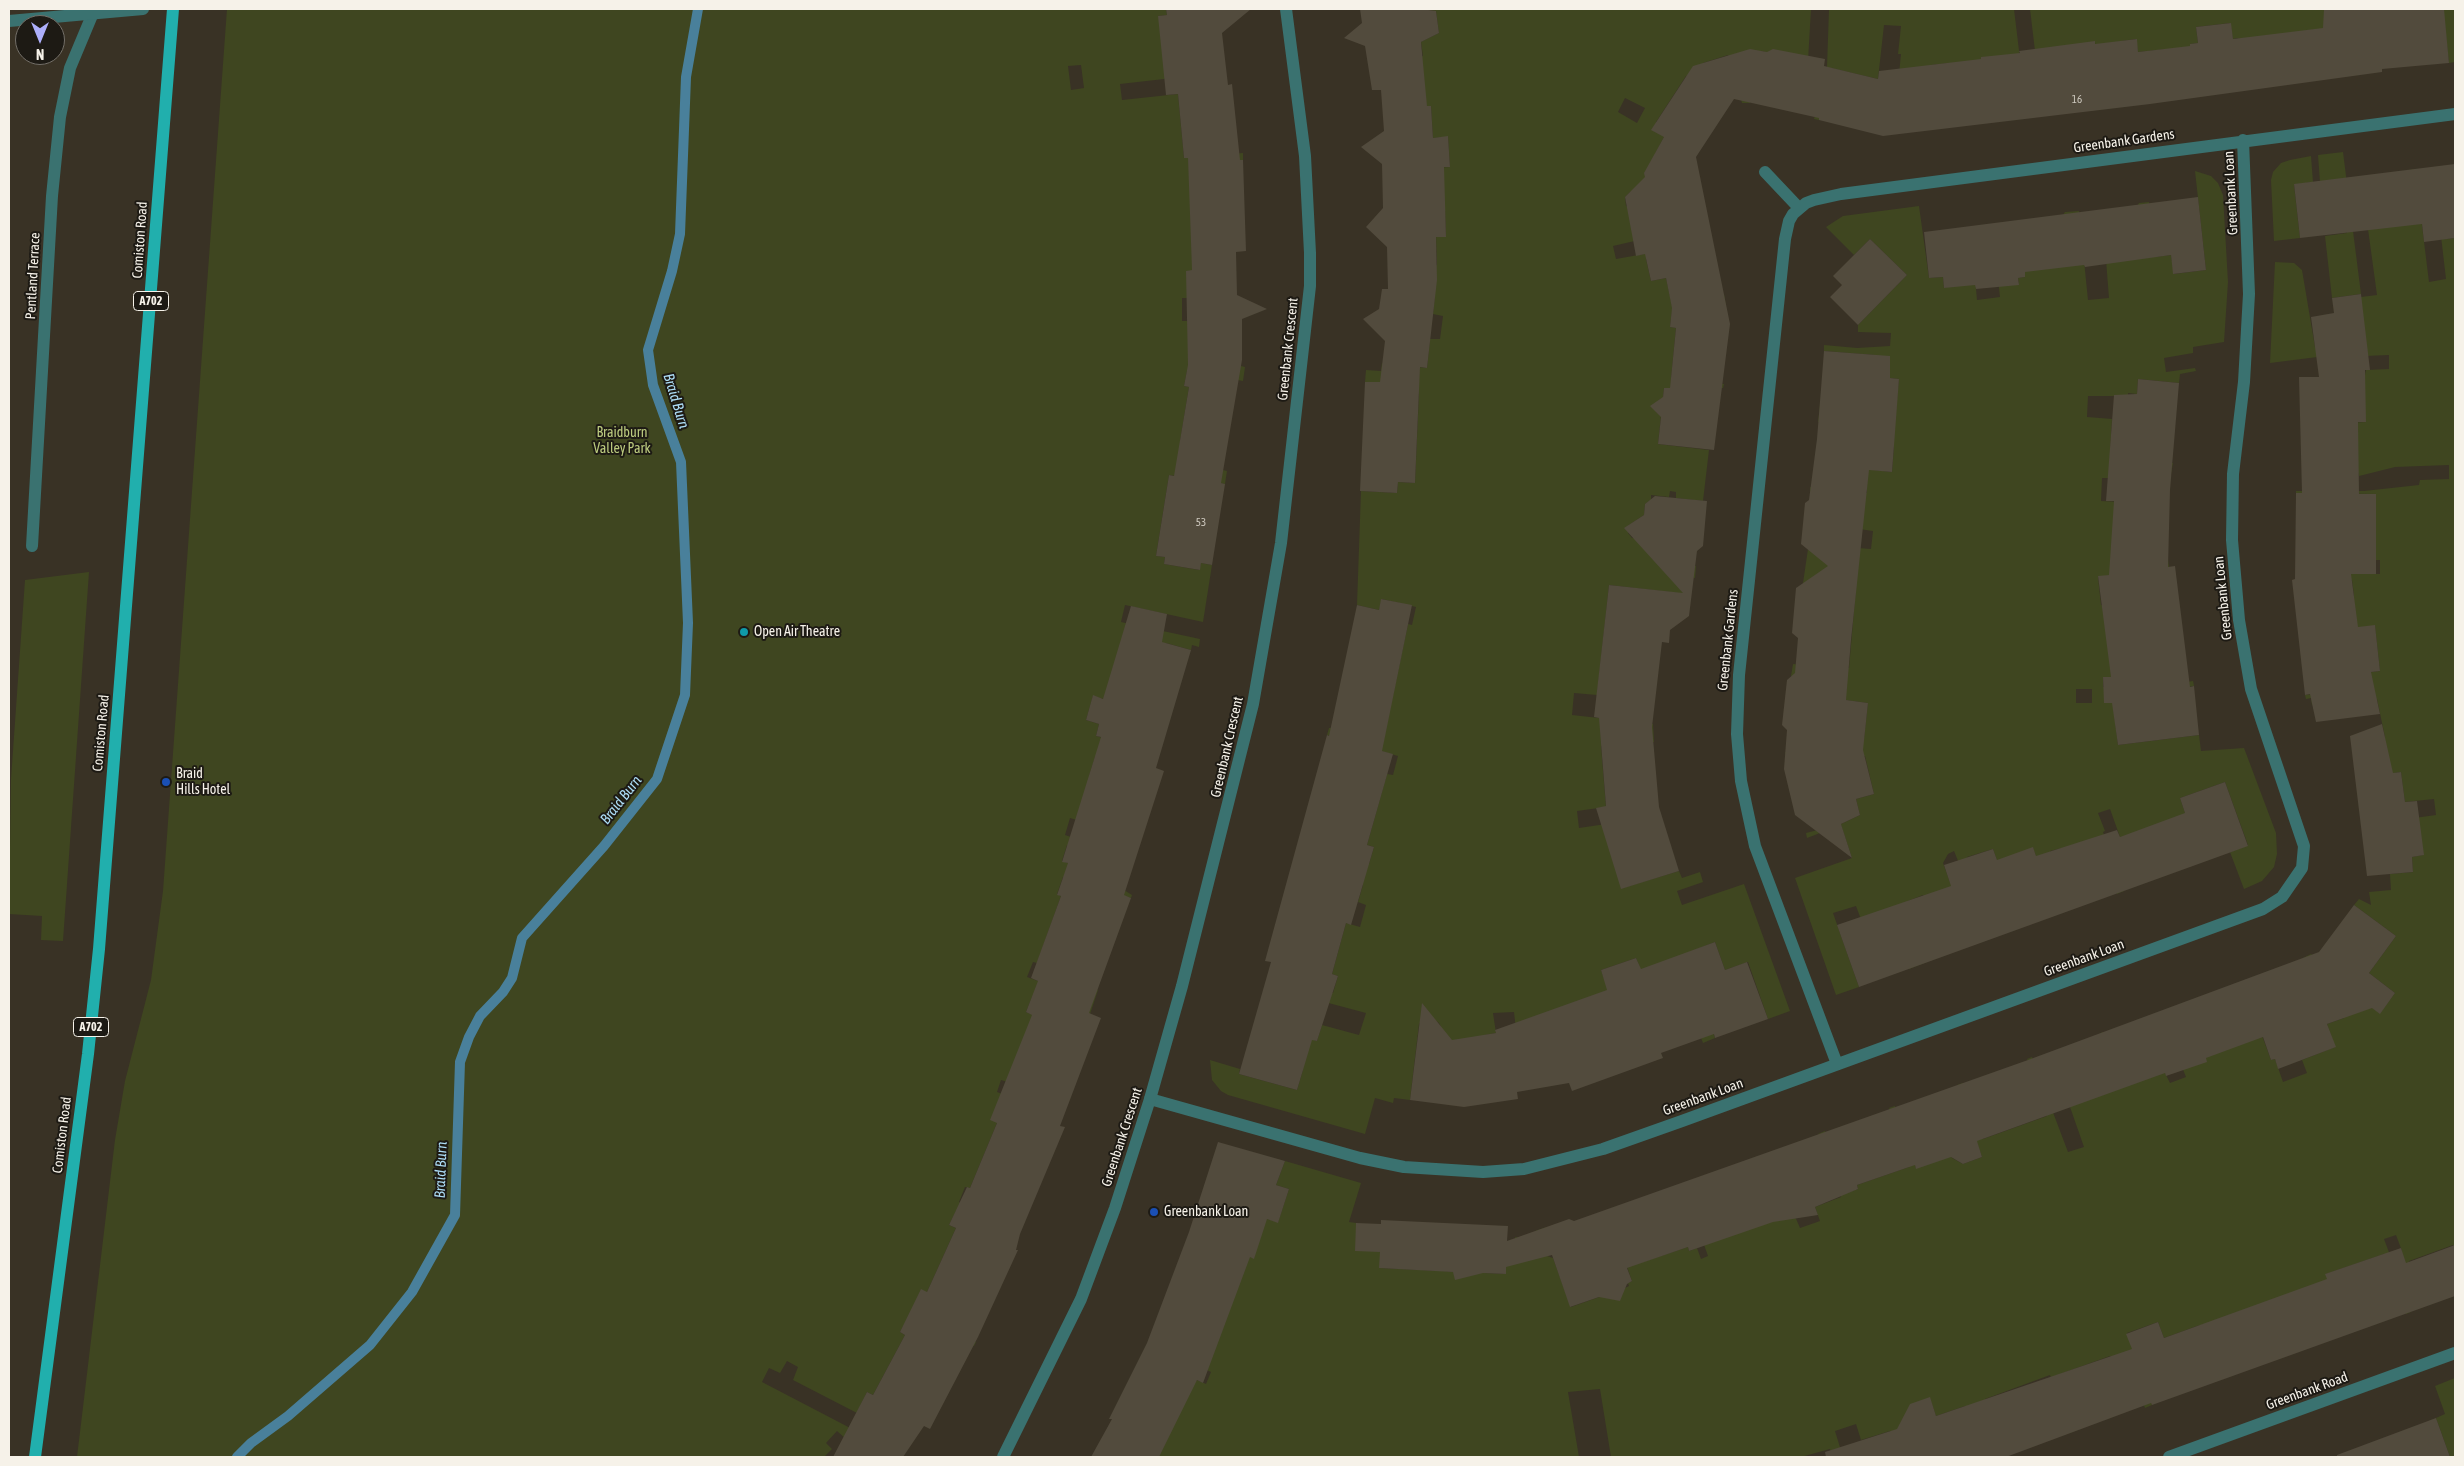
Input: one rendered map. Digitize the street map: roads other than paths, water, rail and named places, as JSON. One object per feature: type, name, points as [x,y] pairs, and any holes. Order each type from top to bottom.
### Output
[{"type":"main road","name":"Comiston Road","points":[[35,1457],[88,1054],[99,949],[173,9]]},
{"type":"street","points":[[9,21],[143,9]]},
{"type":"street","name":"Greenbank Crescent","points":[[1003,1457],[1060,1346],[1081,1299],[1115,1208],[1150,1099],[1208,886],[1253,704],[1281,543],[1307,317],[1310,253],[1305,156],[1286,9]]},
{"type":"street","name":"Pentland Terrace","points":[[32,546],[52,196],[60,117],[70,68],[93,13]]},
{"type":"street","name":"Greenbank Gardens","points":[[1837,1064],[1755,846],[1741,781],[1737,734],[1739,667],[1785,239],[1789,221],[1799,208],[1814,200],[1841,194],[2243,140],[2455,114]]},
{"type":"street","name":"Greenbank Loan","points":[[1150,1099],[1360,1158],[1404,1167],[1483,1172],[1524,1169],[1603,1149],[2263,909],[2282,897],[2302,868],[2304,846],[2251,689],[2239,620],[2234,567],[2233,474],[2244,382],[2249,294],[2249,251],[2243,140]]},
{"type":"street","points":[[1765,172],[1799,208]]},
{"type":"street","name":"Greenbank Road","points":[[2169,1457],[2455,1353]]},
{"type":"waterway","name":"Braid Burn","points":[[237,1457],[251,1443],[288,1416],[370,1345],[412,1292],[455,1215],[460,1062],[469,1037],[480,1016],[503,992],[512,978],[522,938],[604,846],[657,779],[685,695],[688,623],[681,462],[653,385],[648,350],[672,271],[680,234],[686,77],[698,9]]},
{"type":"place","name":"Open Air Theatre","points":[[744,632]]},
{"type":"place","name":"Braid Hills Hotel","points":[[166,782]]},
{"type":"place","name":"Greenbank Loan","points":[[1154,1212]]},
{"type":"park label","name":"Braidburn Valley Park","points":[[622,442]]}]
